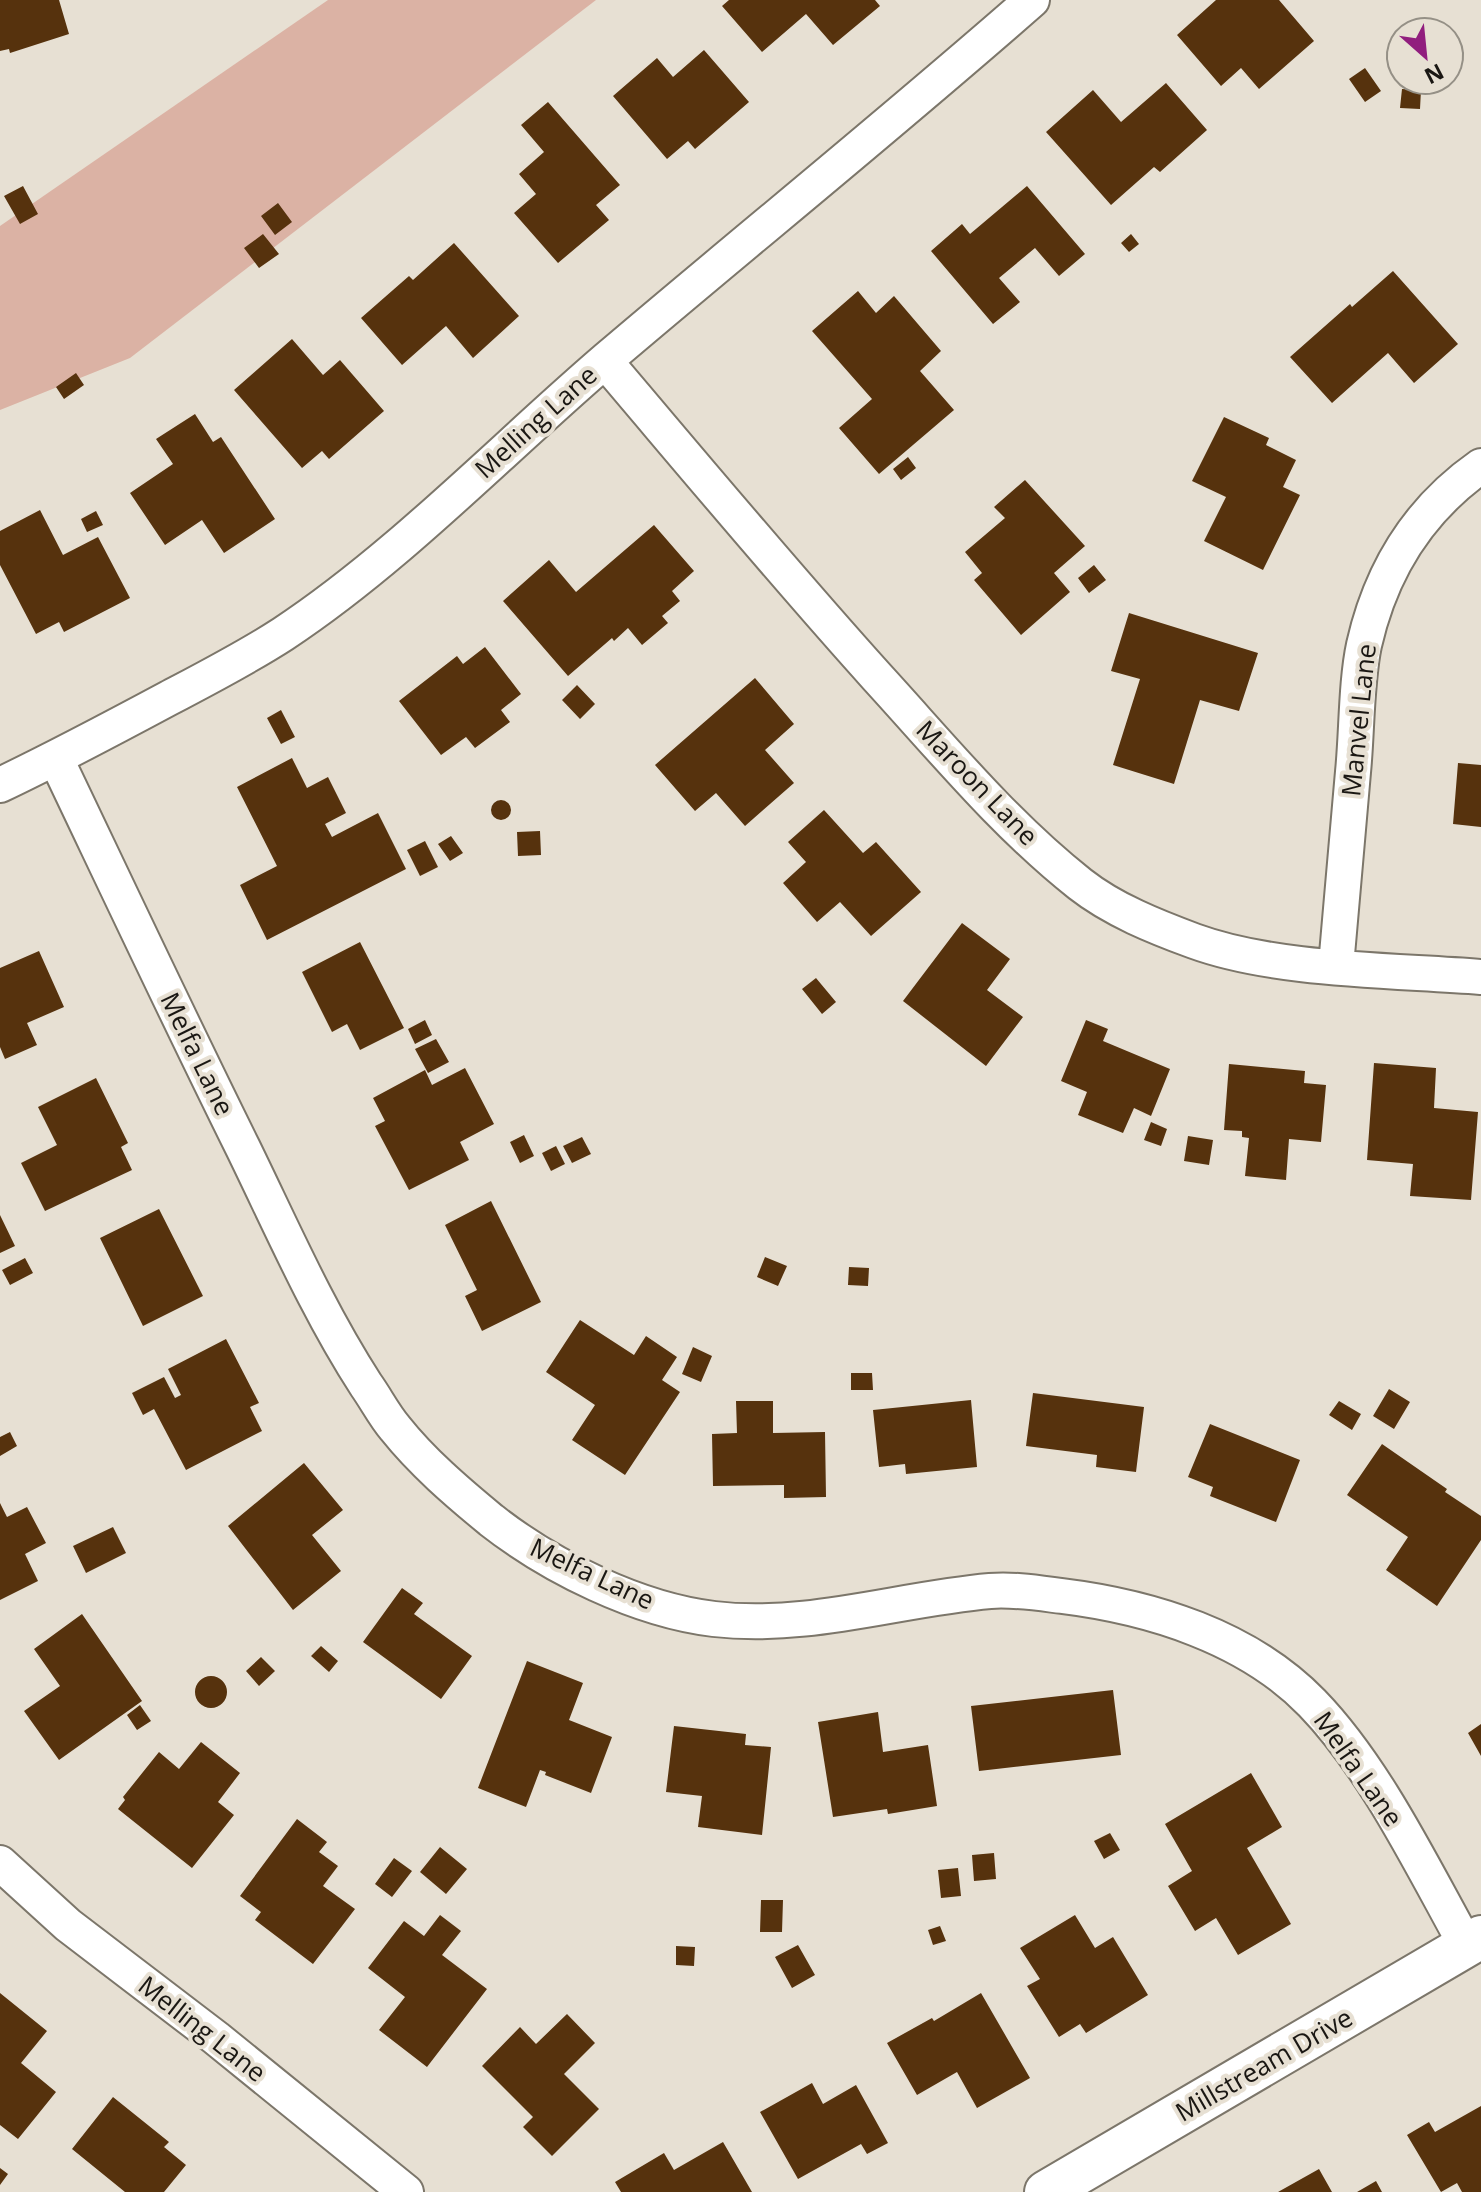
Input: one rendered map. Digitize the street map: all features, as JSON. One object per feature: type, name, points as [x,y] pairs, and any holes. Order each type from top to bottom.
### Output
[{"type":"street","name":"Melling Lane","points":[[0,785],[56,759],[232,664],[307,617],[391,550],[605,361],[1032,0]]},
{"type":"street","name":"Maroon Lane","points":[[605,361],[790,579],[934,739],[1024,834],[1082,886],[1138,918],[1197,942],[1269,959],[1481,977]]},
{"type":"street","name":"Manvel Lane","points":[[1336,966],[1364,647],[1379,594],[1392,562],[1415,527],[1436,503],[1481,466]]},
{"type":"street","name":"Melfa Lane","points":[[56,759],[338,1342],[393,1427],[436,1473],[493,1521],[538,1553],[633,1599],[715,1619],[803,1620],[993,1590],[1091,1600],[1147,1612],[1200,1630],[1246,1653],[1309,1699],[1343,1738],[1474,1941]]},
{"type":"street","name":"Melling Lane","points":[[0,1863],[68,1925],[216,2038],[406,2192]]},
{"type":"street","name":"Millstream Drive","points":[[1046,2192],[1474,1941]]},
{"type":"shaded area","points":[[328,0],[596,0],[130,358],[0,410],[0,226]]},
{"type":"building","points":[[0,0],[59,0],[69,34],[10,53],[9,49],[0,51]]},
{"type":"building","points":[[729,0],[875,0],[880,6],[833,45],[806,14],[762,52],[722,6]]},
{"type":"building","points":[[1216,0],[1279,0],[1314,41],[1259,89],[1241,68],[1221,86],[1177,35]]},
{"type":"building","points":[[704,50],[749,102],[695,149],[688,141],[667,159],[613,96],[657,58],[673,77]]},
{"type":"building","points":[[1365,68],[1381,91],[1365,102],[1349,79]]},
{"type":"building","points":[[1166,83],[1207,130],[1160,172],[1154,167],[1111,205],[1046,132],[1093,90],[1121,122]]},
{"type":"building","points":[[1401,96],[1421,96],[1420,109],[1400,108]]},
{"type":"building","points":[[548,102],[620,185],[596,205],[609,220],[558,263],[514,213],[536,194],[519,174],[544,152],[521,125]]},
{"type":"building","points":[[23,186],[38,214],[20,224],[4,196]]},
{"type":"building","points":[[1027,186],[1085,254],[1059,276],[1035,248],[999,278],[1020,302],[993,324],[931,251],[962,224],[970,234]]},
{"type":"building","points":[[278,203],[292,222],[275,235],[261,216]]},
{"type":"building","points":[[263,234],[279,254],[259,268],[244,248]]},
{"type":"building","points":[[1131,234],[1139,244],[1129,252],[1121,243]]},
{"type":"building","points":[[454,243],[519,316],[473,358],[446,326],[402,365],[361,318],[409,276],[413,280]]},
{"type":"building","points":[[1393,271],[1458,344],[1414,383],[1388,353],[1332,403],[1290,357]]},
{"type":"building","points":[[858,291],[876,313],[894,296],[941,351],[920,371],[954,410],[879,474],[839,428],[872,399],[812,331]]},
{"type":"building","points":[[292,339],[323,375],[340,360],[384,411],[329,459],[322,451],[302,468],[234,390]]},
{"type":"building","points":[[76,373],[84,385],[64,399],[56,387]]},
{"type":"building","points":[[195,414],[213,442],[221,437],[275,519],[224,553],[202,520],[165,545],[130,493],[173,464],[156,439]]},
{"type":"building","points":[[1224,417],[1269,438],[1266,445],[1296,460],[1283,487],[1300,495],[1263,570],[1204,541],[1226,497],[1192,481]]},
{"type":"building","points":[[908,457],[916,468],[901,480],[893,469]]},
{"type":"building","points":[[1025,480],[1085,546],[1054,573],[1070,592],[1021,635],[974,580],[982,573],[965,552],[1005,518],[994,507]]},
{"type":"building","points":[[40,510],[63,555],[98,537],[130,598],[64,632],[59,622],[36,634],[0,565],[0,531]]},
{"type":"building","points":[[96,511],[103,525],[87,532],[81,519]]},
{"type":"building","points":[[654,525],[694,571],[672,591],[680,601],[662,616],[668,623],[642,645],[628,628],[568,676],[503,601],[549,560],[576,592]]},
{"type":"building","points":[[1094,565],[1106,580],[1089,593],[1078,578]]},
{"type":"building","points":[[1129,613],[1258,653],[1239,711],[1200,700],[1174,784],[1113,765],[1140,679],[1111,671]]},
{"type":"building","points":[[485,647],[521,694],[501,710],[510,722],[475,748],[466,737],[441,755],[399,701],[457,656],[463,664]]},
{"type":"building","points":[[755,678],[794,724],[765,750],[794,783],[745,826],[716,793],[695,811],[655,765]]},
{"type":"building","points":[[577,685],[595,704],[580,719],[562,700]]},
{"type":"building","points":[[281,710],[295,737],[281,744],[267,718]]},
{"type":"building","points":[[292,758],[307,788],[328,777],[346,813],[325,824],[332,837],[378,813],[406,869],[267,940],[240,885],[277,866],[237,787]]},
{"type":"building","points":[[1458,763],[1481,765],[1481,827],[1453,824]]},
{"type":"building","points":[[497,800],[505,800],[511,810],[505,820],[497,820],[491,814],[491,806]]},
{"type":"building","points":[[824,810],[863,853],[876,842],[921,892],[871,936],[840,902],[817,922],[783,883],[806,862],[788,842]]},
{"type":"building","points":[[540,831],[541,855],[518,856],[517,832]]},
{"type":"building","points":[[451,836],[463,853],[450,861],[438,844]]},
{"type":"building","points":[[425,841],[438,867],[420,876],[407,850]]},
{"type":"building","points":[[962,923],[1010,959],[987,990],[1023,1017],[986,1066],[903,1001]]},
{"type":"building","points":[[360,942],[404,1028],[360,1050],[347,1024],[332,1032],[302,972]]},
{"type":"building","points":[[39,951],[64,1007],[27,1023],[37,1045],[5,1059],[0,1047],[0,968]]},
{"type":"building","points":[[816,978],[836,1002],[822,1014],[802,989]]},
{"type":"building","points":[[425,1020],[432,1035],[415,1044],[408,1029]]},
{"type":"building","points":[[1086,1020],[1108,1029],[1103,1041],[1170,1069],[1151,1116],[1134,1108],[1123,1133],[1078,1115],[1087,1092],[1061,1081]]},
{"type":"building","points":[[436,1039],[449,1062],[428,1073],[415,1049]]},
{"type":"building","points":[[1374,1063],[1436,1068],[1434,1108],[1478,1112],[1471,1200],[1410,1196],[1413,1164],[1367,1160]]},
{"type":"building","points":[[1229,1064],[1305,1071],[1304,1083],[1326,1085],[1321,1142],[1289,1139],[1286,1180],[1245,1176],[1249,1138],[1242,1137],[1242,1131],[1224,1130]]},
{"type":"building","points":[[465,1068],[494,1124],[460,1142],[469,1160],[409,1190],[375,1126],[385,1121],[373,1098],[425,1070],[432,1085]]},
{"type":"building","points":[[96,1078],[128,1143],[121,1147],[132,1170],[45,1211],[21,1163],[57,1145],[38,1107]]},
{"type":"building","points":[[1151,1122],[1167,1129],[1161,1146],[1144,1140]]},
{"type":"building","points":[[524,1135],[534,1156],[520,1163],[510,1142]]},
{"type":"building","points":[[1188,1136],[1213,1140],[1209,1165],[1184,1161]]},
{"type":"building","points":[[582,1137],[591,1154],[572,1163],[563,1146]]},
{"type":"building","points":[[556,1146],[565,1164],[551,1171],[542,1153]]},
{"type":"building","points":[[491,1201],[541,1302],[482,1331],[465,1296],[477,1290],[445,1225]]},
{"type":"building","points":[[159,1209],[203,1296],[143,1326],[100,1238]]},
{"type":"building","points":[[0,1215],[15,1246],[0,1253]]},
{"type":"building","points":[[765,1257],[787,1266],[778,1286],[757,1277]]},
{"type":"building","points":[[25,1258],[33,1273],[10,1285],[2,1270]]},
{"type":"building","points":[[849,1267],[869,1268],[868,1286],[848,1285]]},
{"type":"building","points":[[580,1320],[634,1355],[646,1336],[677,1357],[662,1380],[680,1392],[625,1475],[572,1440],[595,1405],[546,1372]]},
{"type":"building","points":[[226,1339],[259,1403],[250,1407],[262,1431],[186,1470],[154,1409],[143,1415],[132,1393],[164,1377],[175,1398],[181,1395],[168,1369]]},
{"type":"building","points":[[693,1347],[712,1356],[701,1382],[682,1374]]},
{"type":"building","points":[[851,1373],[872,1373],[873,1390],[851,1390]]},
{"type":"building","points":[[1389,1389],[1410,1402],[1394,1429],[1373,1416]]},
{"type":"building","points":[[1033,1393],[1144,1407],[1136,1472],[1096,1467],[1097,1455],[1026,1446]]},
{"type":"building","points":[[971,1400],[977,1467],[906,1474],[905,1464],[879,1467],[873,1410]]},
{"type":"building","points":[[736,1401],[773,1401],[773,1433],[825,1432],[826,1497],[784,1498],[784,1485],[713,1486],[712,1434],[737,1433]]},
{"type":"building","points":[[1339,1401],[1361,1414],[1352,1430],[1329,1415]]},
{"type":"building","points":[[1210,1424],[1300,1460],[1276,1522],[1210,1496],[1213,1487],[1188,1477]]},
{"type":"building","points":[[10,1432],[17,1446],[0,1456],[0,1437]]},
{"type":"building","points":[[1382,1444],[1481,1516],[1481,1540],[1437,1606],[1386,1570],[1408,1537],[1347,1495]]},
{"type":"building","points":[[304,1463],[343,1510],[312,1535],[341,1571],[293,1610],[228,1526]]},
{"type":"building","points":[[0,1503],[7,1517],[27,1507],[46,1543],[25,1554],[38,1581],[0,1600]]},
{"type":"building","points":[[113,1527],[126,1553],[86,1573],[73,1546]]},
{"type":"building","points":[[402,1588],[423,1603],[414,1614],[472,1656],[441,1699],[363,1642]]},
{"type":"building","points":[[82,1614],[142,1701],[59,1760],[24,1711],[60,1686],[34,1649]]},
{"type":"building","points":[[321,1646],[338,1661],[329,1672],[311,1656]]},
{"type":"building","points":[[261,1657],[275,1671],[259,1686],[246,1671]]},
{"type":"building","points":[[527,1661],[583,1683],[569,1720],[612,1737],[591,1793],[545,1775],[546,1772],[540,1770],[526,1807],[478,1788]]},
{"type":"building","points":[[211,1676],[223,1680],[227,1692],[223,1704],[211,1708],[199,1704],[195,1692],[199,1680]]},
{"type":"building","points":[[1113,1690],[1121,1755],[979,1771],[971,1706]]},
{"type":"building","points":[[140,1705],[151,1721],[137,1730],[127,1715]]},
{"type":"building","points":[[878,1712],[883,1752],[928,1745],[937,1806],[888,1814],[887,1809],[833,1817],[818,1722]]},
{"type":"building","points":[[1481,1724],[1481,1756],[1468,1733]]},
{"type":"building","points":[[674,1726],[746,1734],[745,1745],[771,1747],[762,1835],[698,1827],[702,1796],[666,1792]]},
{"type":"building","points":[[201,1742],[240,1773],[218,1802],[234,1815],[192,1868],[118,1809],[125,1800],[123,1797],[159,1752],[179,1769]]},
{"type":"building","points":[[1251,1773],[1282,1827],[1247,1848],[1291,1924],[1238,1955],[1216,1918],[1195,1931],[1168,1886],[1192,1871],[1165,1824]]},
{"type":"building","points":[[297,1819],[327,1842],[319,1852],[338,1866],[323,1886],[355,1909],[313,1964],[255,1920],[261,1912],[240,1896]]},
{"type":"building","points":[[1110,1833],[1120,1850],[1104,1859],[1094,1841]]},
{"type":"building","points":[[440,1847],[467,1869],[446,1894],[420,1872]]},
{"type":"building","points":[[994,1853],[996,1879],[974,1881],[972,1855]]},
{"type":"building","points":[[394,1858],[412,1871],[392,1897],[375,1884]]},
{"type":"building","points":[[958,1868],[961,1896],[941,1898],[938,1870]]},
{"type":"building","points":[[761,1900],[783,1900],[782,1932],[760,1932]]},
{"type":"building","points":[[440,1915],[461,1931],[442,1955],[487,1989],[427,2067],[379,2030],[405,1997],[368,1968],[404,1921],[424,1936]]},
{"type":"building","points":[[1075,1915],[1095,1948],[1113,1937],[1148,1995],[1086,2033],[1080,2024],[1059,2037],[1027,1986],[1040,1979],[1020,1948]]},
{"type":"building","points":[[940,1926],[946,1941],[933,1945],[928,1930]]},
{"type":"building","points":[[798,1945],[815,1975],[792,1988],[775,1957]]},
{"type":"building","points":[[676,1946],[695,1947],[694,1966],[676,1965]]},
{"type":"building","points":[[0,1993],[47,2031],[21,2063],[56,2092],[18,2139],[0,2125]]},
{"type":"building","points":[[981,1993],[1030,2078],[977,2108],[957,2072],[917,2095],[887,2043],[932,2018],[934,2021]]},
{"type":"building","points":[[567,2014],[595,2043],[564,2074],[599,2109],[552,2156],[523,2127],[533,2117],[482,2066],[520,2027],[536,2044]]},
{"type":"building","points":[[812,2083],[823,2104],[856,2085],[888,2143],[867,2154],[861,2144],[798,2179],[760,2112]]},
{"type":"building","points":[[113,2097],[169,2142],[164,2147],[186,2165],[164,2192],[125,2192],[72,2149]]},
{"type":"building","points":[[1481,2106],[1481,2192],[1462,2192],[1457,2183],[1441,2192],[1407,2135],[1429,2122],[1435,2132]]},
{"type":"building","points":[[723,2142],[752,2192],[621,2192],[615,2182],[664,2153],[674,2170]]},
{"type":"building","points":[[0,2168],[8,2174],[0,2185]]},
{"type":"building","points":[[1319,2169],[1332,2192],[1278,2192]]},
{"type":"building","points":[[1376,2181],[1382,2192],[1357,2192]]}]
